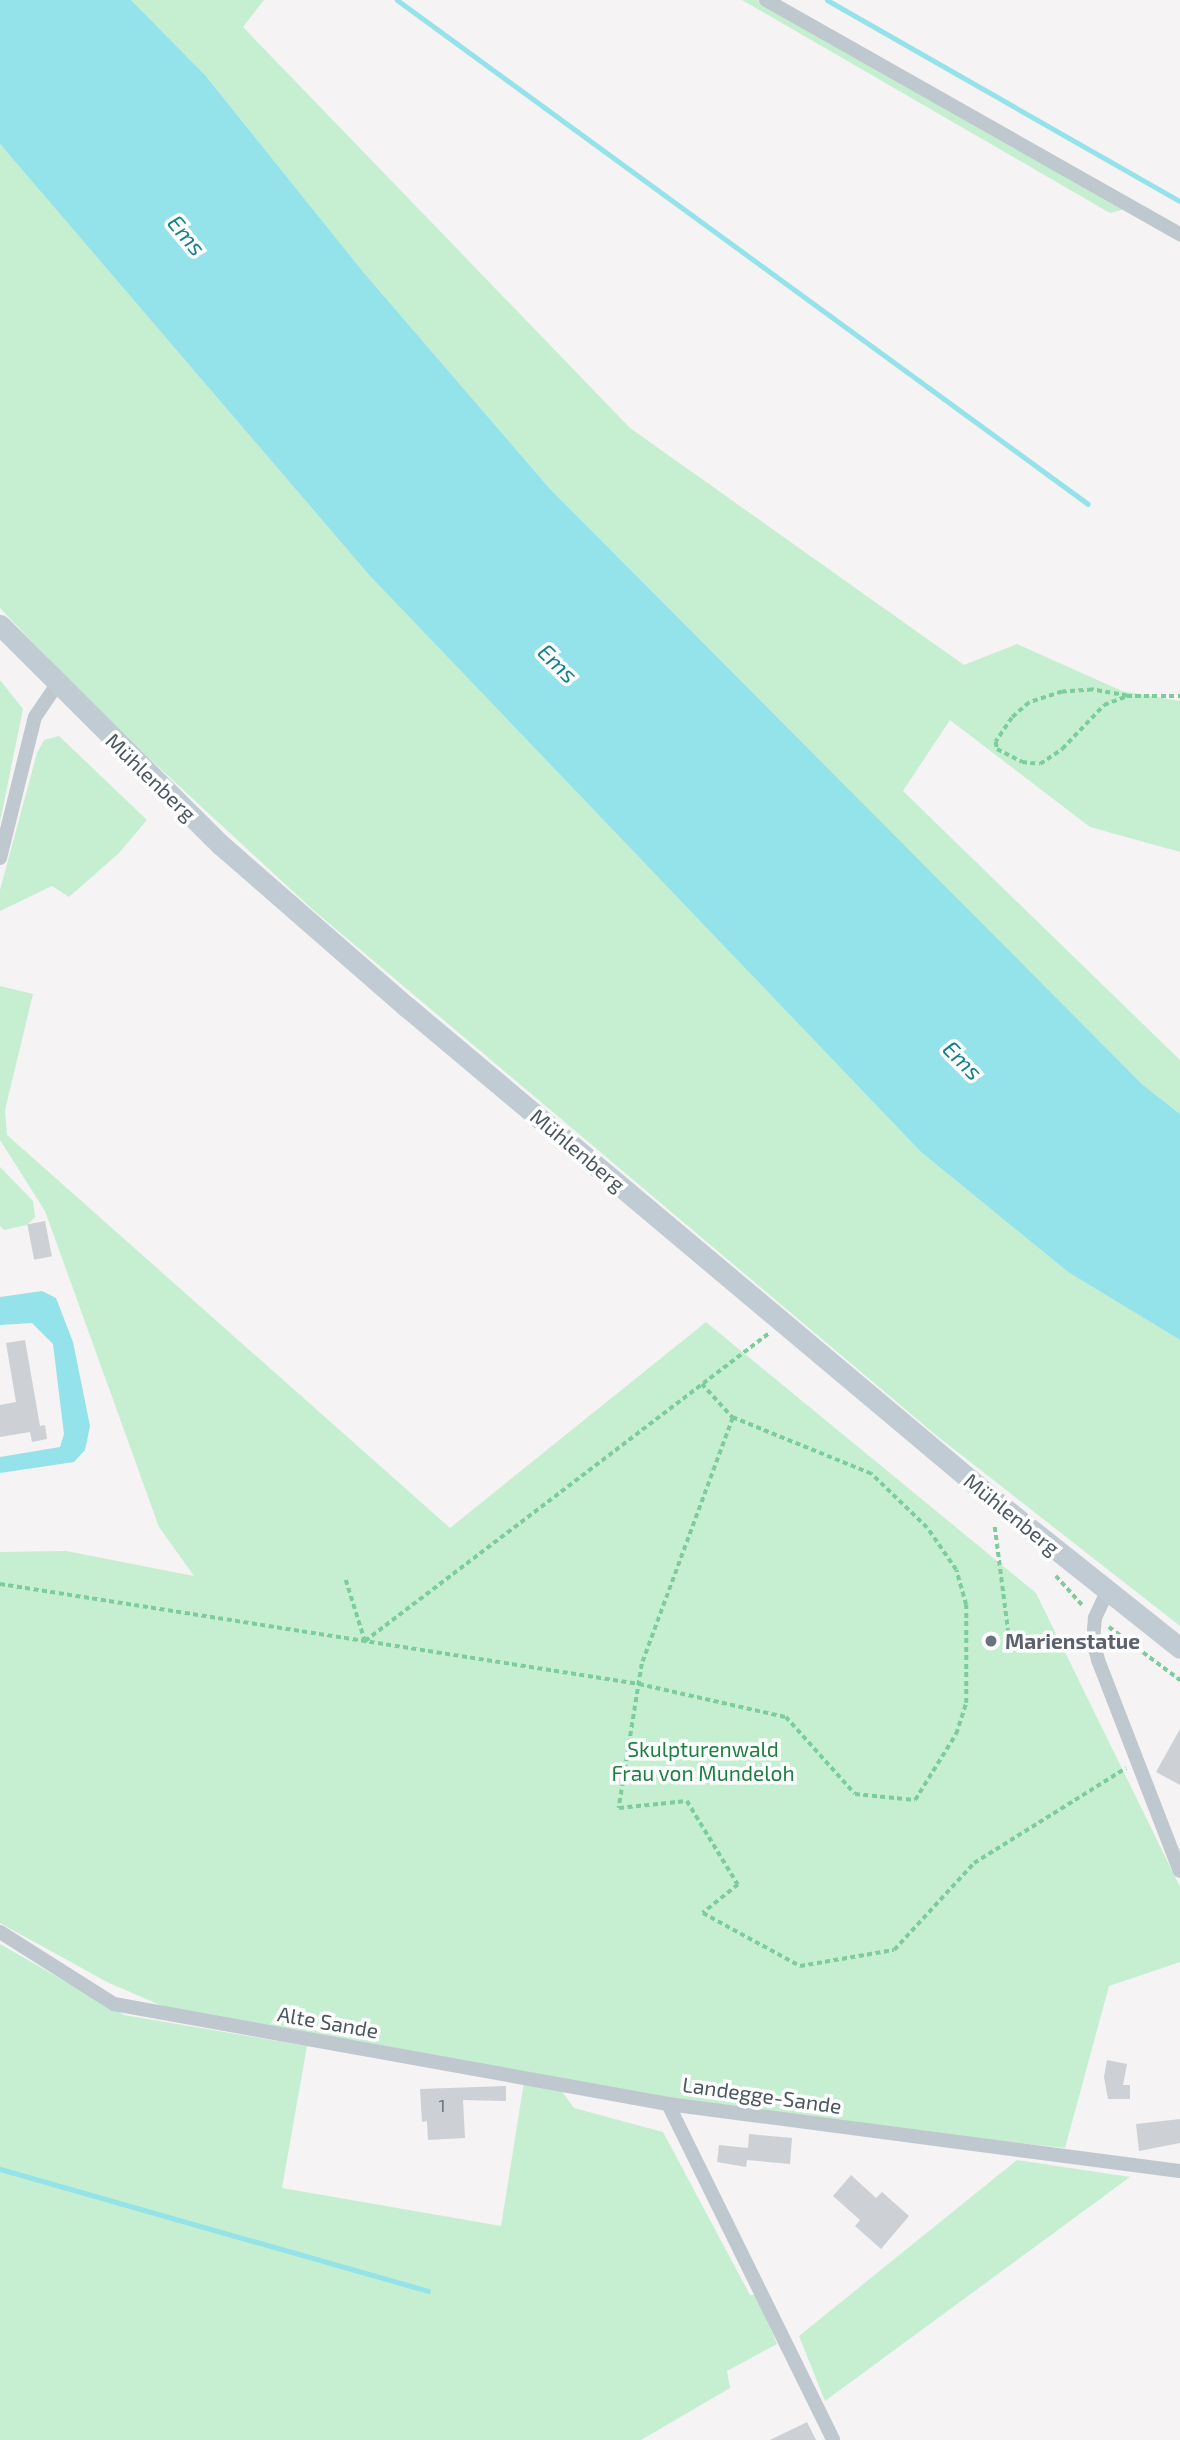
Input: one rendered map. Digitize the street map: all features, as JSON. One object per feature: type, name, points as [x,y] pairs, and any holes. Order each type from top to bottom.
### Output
[{"type":"main road","name":"Mühlenberg","points":[[0,625],[221,845],[407,1007],[999,1504],[1180,1648]]},
{"type":"street","points":[[765,0],[1180,234]]},
{"type":"street","points":[[0,858],[35,717],[57,684]]},
{"type":"street","points":[[1107,1592],[1095,1618],[1098,1660],[1180,1871]]},
{"type":"street","name":"Alte Sande","points":[[0,1933],[114,2004],[668,2104]]},
{"type":"street","name":"Landegge-Sande","points":[[668,2104],[1180,2171]]},
{"type":"street","name":"Landegge-Sande","points":[[668,2104],[833,2440]]},
{"type":"path","points":[[1127,696],[1104,705],[1062,750],[1040,764],[1022,762],[997,749],[996,742],[1012,718],[1029,703],[1062,692],[1092,690],[1127,696],[1180,695]]},
{"type":"path","points":[[365,1641],[772,1331]]},
{"type":"path","points":[[0,1584],[639,1684],[786,1717],[855,1794],[915,1800],[957,1734],[966,1703],[966,1605],[956,1570],[927,1528],[871,1474],[733,1418],[702,1384]]},
{"type":"path","points":[[733,1418],[642,1664],[619,1808],[687,1801],[738,1885],[703,1913],[800,1966],[894,1950],[974,1863],[1136,1761]]},
{"type":"path","points":[[999,1504],[995,1519],[1009,1636],[1069,1636]]},
{"type":"path","points":[[346,1580],[365,1641]]},
{"type":"path","points":[[1095,1618],[1180,1680]]},
{"type":"green space","points":[[131,0],[264,0],[243,27],[630,428],[964,665],[1017,644],[1122,691],[1180,701],[1180,852],[1090,827],[950,720],[903,791],[1180,1060],[1180,1114],[1143,1085],[550,489],[364,273],[205,75]]},
{"type":"green space","points":[[742,0],[757,0],[1125,209],[1110,213]]},
{"type":"green space","points":[[0,144],[370,576],[921,1152],[1068,1272],[1180,1340],[1180,1626],[937,1436],[312,909],[99,712],[0,608]]},
{"type":"green space","points":[[0,680],[23,709],[0,822]]},
{"type":"green space","points":[[59,736],[147,820],[119,853],[69,897],[52,886],[0,911],[0,890],[37,753],[44,740]]},
{"type":"green space","name":"Skulpturenwald Frau von Mundeloh","points":[[0,986],[33,994],[5,1110],[7,1135],[450,1528],[706,1322],[1036,1593],[1180,1887],[1180,1962],[1109,1986],[1065,2148],[727,2111],[176,2012],[107,1982],[0,1923],[0,1552],[66,1551],[194,1576],[159,1527],[45,1211],[0,1140]]},
{"type":"green space","points":[[0,1167],[33,1201],[35,1217],[27,1225],[4,1230],[0,1226]]},
{"type":"green space","points":[[0,1944],[124,2015],[307,2046],[282,2188],[501,2226],[524,2082],[561,2090],[574,2108],[663,2132],[750,2295],[756,2295],[777,2344],[727,2371],[730,2388],[641,2440],[0,2440]]},
{"type":"green space","points":[[1017,2160],[1130,2177],[825,2401],[799,2336]]},
{"type":"water","name":"Ems","points":[[0,0],[131,0],[205,75],[364,273],[550,489],[1143,1085],[1180,1114],[1180,1340],[1068,1272],[921,1152],[370,576],[0,144]]},
{"type":"water","points":[[42,1291],[56,1298],[73,1342],[90,1426],[85,1450],[74,1462],[0,1473],[0,1457],[60,1447],[64,1434],[53,1344],[32,1323],[0,1325],[0,1297]]},
{"type":"building","points":[[45,1221],[52,1256],[34,1260],[27,1224]]},
{"type":"building","points":[[25,1340],[40,1426],[45,1425],[47,1439],[32,1442],[30,1432],[0,1437],[0,1405],[16,1402],[6,1343]]},
{"type":"building","points":[[1180,1729],[1180,1785],[1156,1772]]},
{"type":"building","points":[[1107,2060],[1127,2064],[1123,2085],[1130,2085],[1130,2099],[1108,2099],[1104,2077]]},
{"type":"building","points":[[506,2086],[506,2101],[463,2100],[465,2138],[428,2140],[427,2121],[422,2122],[420,2089]]},
{"type":"building","points":[[1180,2119],[1180,2143],[1139,2151],[1136,2124]]},
{"type":"building","points":[[749,2134],[792,2138],[790,2164],[747,2160],[746,2167],[717,2162],[719,2145],[748,2148]]},
{"type":"building","points":[[851,2175],[876,2198],[882,2192],[909,2216],[881,2249],[855,2226],[860,2220],[833,2196]]},
{"type":"building","points":[[807,2422],[816,2440],[770,2440]]},
{"type":"waterway","points":[[397,0],[1088,504]]},
{"type":"waterway","points":[[827,0],[1180,201]]},
{"type":"waterway","points":[[0,2169],[428,2291]]},
{"type":"place","name":"Marienstatue","points":[[991,1641]]}]
